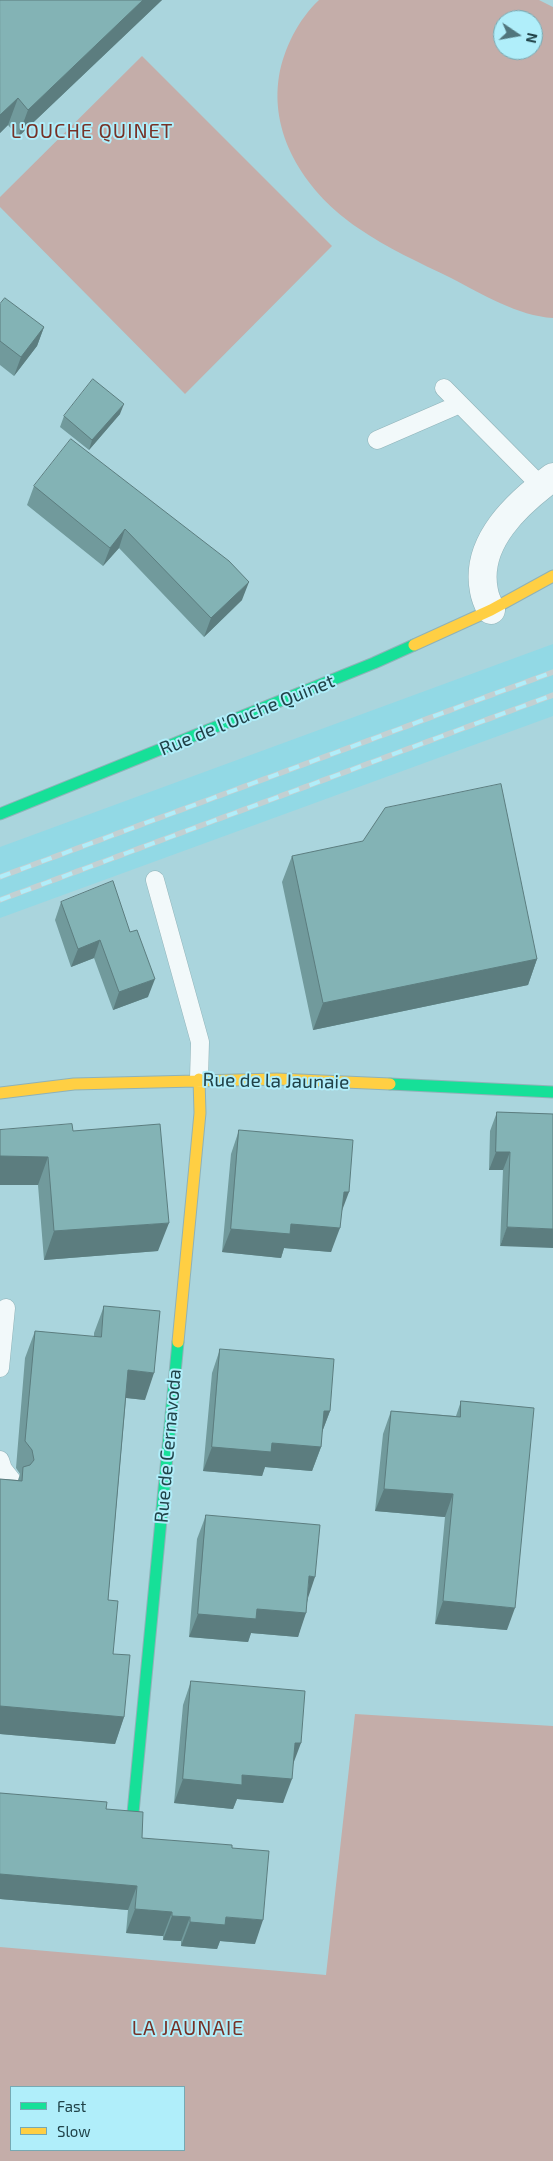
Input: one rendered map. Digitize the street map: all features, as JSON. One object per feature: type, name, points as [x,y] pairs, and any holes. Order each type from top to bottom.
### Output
[{"type":"street","points":[[491,610],[484,591],[483,569],[491,543],[508,517],[547,481]]},
{"type":"street","name":"Rue de l'Ouche Quinet","points":[[0,814],[374,663],[491,610],[553,576]]},
{"type":"street","name":"Rue de la Jaunaie","points":[[0,1092],[74,1084],[199,1079],[277,1079],[553,1092]]},
{"type":"street","name":"Rue de Cernavoda","points":[[133,1813],[200,1113],[199,1079]]},
{"type":"lane","points":[[444,388],[547,481]]},
{"type":"lane","points":[[377,440],[460,404]]},
{"type":"lane","points":[[155,880],[200,1042],[199,1079]]},
{"type":"lane","points":[[0,1368],[6,1308]]},
{"type":"lane","points":[[0,1460],[3,1469],[14,1483]]},
{"type":"shaded area","points":[[319,0],[539,0],[553,7],[553,318],[514,309],[392,249],[358,228],[340,214],[323,199],[308,181],[286,142],[280,121],[277,99],[279,76],[284,55],[298,25]]},
{"type":"shaded area","points":[[142,56],[332,246],[185,394],[0,207],[0,197]]},
{"type":"shaded area","points":[[553,644],[553,716],[0,918],[0,847]]},
{"type":"shaded area","points":[[355,1714],[553,1726],[553,2161],[0,2161],[0,1947],[326,1975]]},
{"type":"building","points":[[0,0],[143,0],[28,110],[18,98],[0,115]]},
{"type":"building","points":[[5,298],[44,327],[21,357],[0,341],[0,304]]},
{"type":"building","points":[[93,379],[124,404],[92,440],[64,416]]},
{"type":"building","points":[[71,439],[229,561],[249,582],[211,618],[125,529],[110,548],[34,486]]},
{"type":"building","points":[[501,784],[537,959],[323,1003],[292,856],[363,841],[385,808]]},
{"type":"building","points":[[113,881],[130,932],[137,930],[155,979],[119,992],[100,940],[78,949],[61,902]]},
{"type":"building","points":[[497,1112],[553,1114],[553,1229],[507,1227],[510,1152],[496,1152]]},
{"type":"building","points":[[72,1124],[73,1131],[160,1124],[169,1223],[54,1231],[48,1157],[0,1156],[0,1130]]},
{"type":"building","points":[[239,1130],[353,1140],[349,1192],[344,1192],[340,1228],[291,1224],[290,1234],[231,1229]]},
{"type":"building","points":[[104,1306],[160,1311],[154,1373],[128,1370],[108,1600],[118,1601],[113,1654],[130,1655],[124,1717],[0,1706],[0,1479],[22,1481],[23,1467],[30,1465],[34,1460],[32,1450],[25,1441],[35,1331],[101,1337]]},
{"type":"building","points":[[220,1349],[334,1359],[330,1411],[324,1411],[321,1447],[272,1443],[271,1452],[212,1447]]},
{"type":"building","points":[[461,1401],[534,1408],[515,1608],[443,1601],[453,1494],[384,1489],[391,1411],[460,1417]]},
{"type":"building","points":[[206,1515],[320,1525],[315,1577],[309,1576],[306,1613],[257,1609],[256,1619],[198,1614]]},
{"type":"building","points":[[191,1681],[305,1691],[301,1743],[295,1743],[292,1779],[242,1775],[242,1785],[183,1779]]},
{"type":"building","points":[[0,1793],[107,1802],[106,1809],[143,1812],[142,1838],[232,1845],[232,1848],[269,1851],[263,1920],[226,1917],[225,1925],[190,1922],[190,1917],[172,1916],[172,1912],[135,1909],[137,1886],[0,1874]]},
{"type":"railway","points":[[0,877],[553,672]]},
{"type":"railway","points":[[0,900],[553,695]]},
{"type":"traffic: fast","points":[[0,814],[374,663],[414,645]]},
{"type":"traffic: fast","points":[[390,1084],[553,1092]]},
{"type":"traffic: fast","points":[[133,1813],[178,1342]]},
{"type":"traffic: slow","points":[[414,645],[491,610],[553,576]]},
{"type":"traffic: slow","points":[[178,1342],[200,1113],[199,1079]]},
{"type":"traffic: slow","points":[[0,1093],[74,1084],[277,1079],[390,1084]]},
{"type":"district","name":"L'OUCHE QUINET","points":[[92,131]]},
{"type":"district","name":"LA JAUNAIE","points":[[188,2028]]}]
